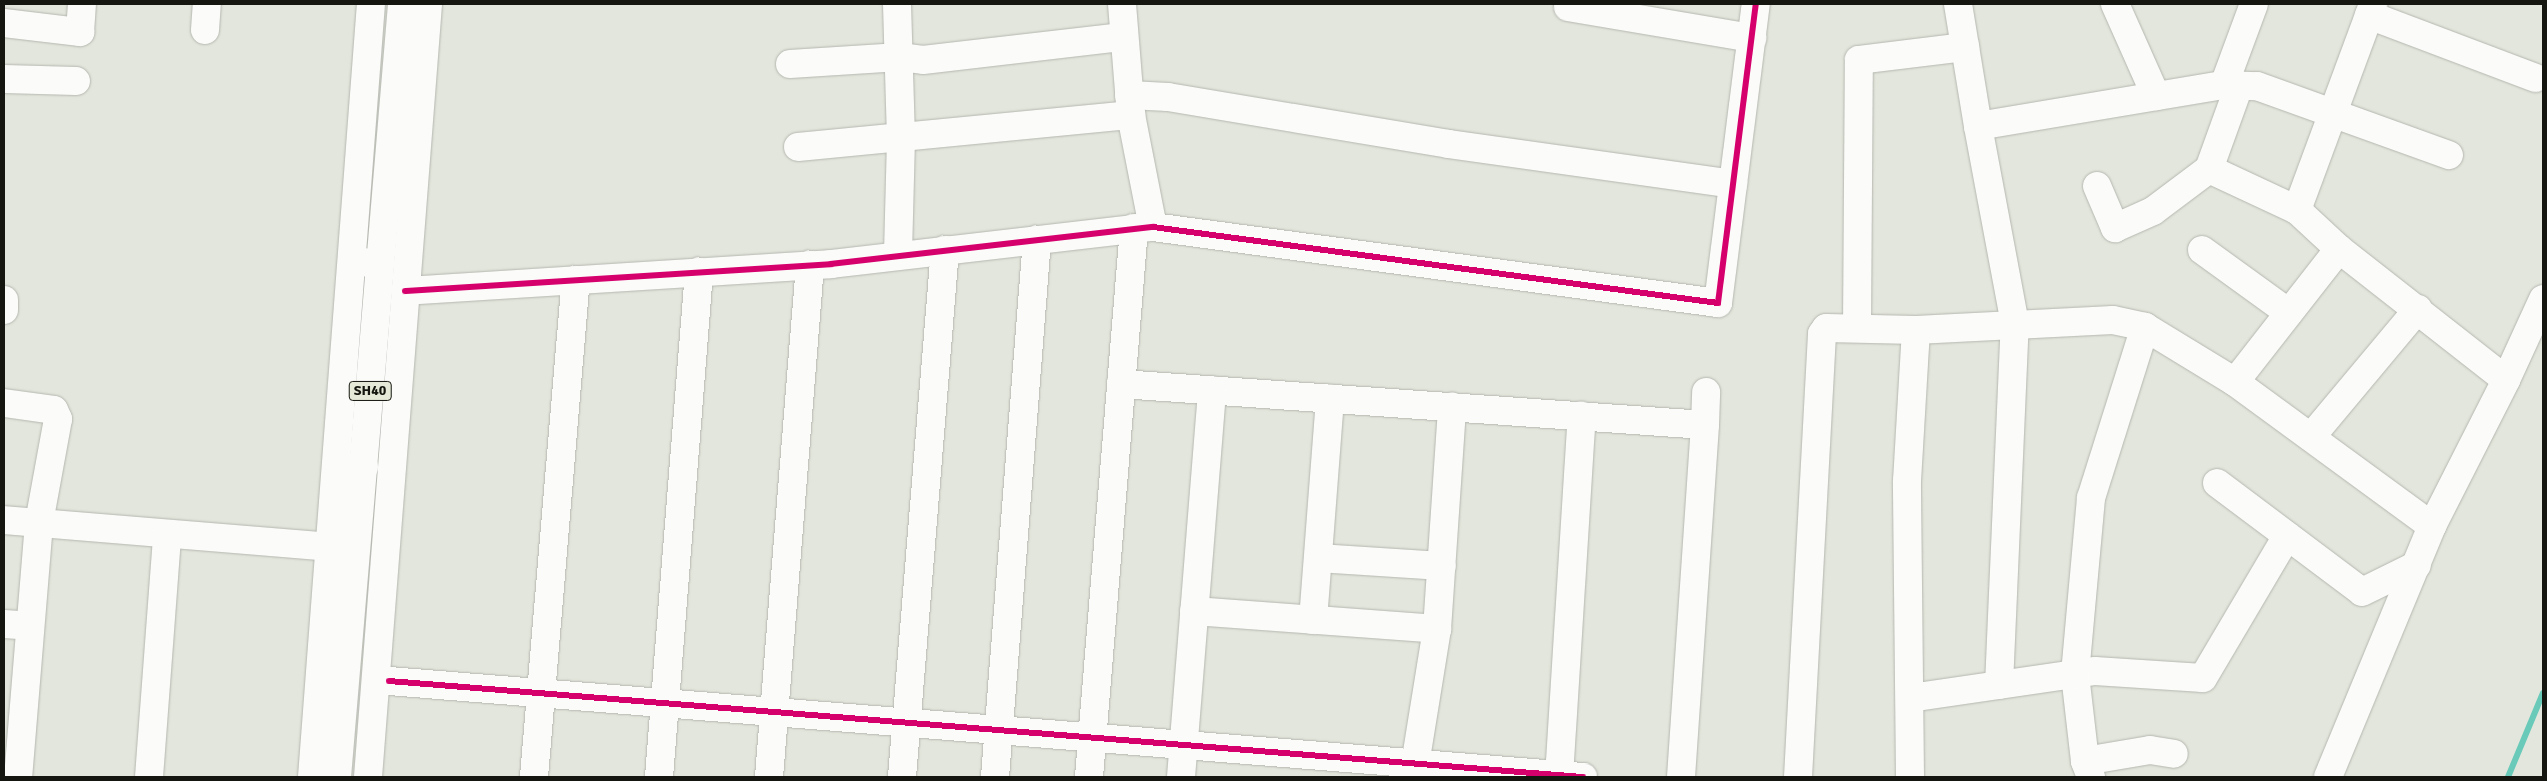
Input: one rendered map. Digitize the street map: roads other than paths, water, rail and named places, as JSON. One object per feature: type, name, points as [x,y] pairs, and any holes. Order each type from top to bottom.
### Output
[{"type":"street","points":[[4,23],[80,32],[82,4]]},
{"type":"street","points":[[312,777],[353,261],[371,4]]},
{"type":"street","name":"SH40","points":[[337,777],[402,4]]},
{"type":"street","name":"SH40","points":[[368,777],[412,291],[428,4]]},
{"type":"street","points":[[378,777],[389,681],[412,291],[439,4]]},
{"type":"street","points":[[897,4],[901,139],[898,256]]},
{"type":"street","points":[[1089,777],[1121,384],[1144,228],[1123,37],[1122,4]]},
{"type":"street","points":[[412,291],[810,265],[1144,228],[1718,303],[1756,4]]},
{"type":"street","points":[[1958,4],[1978,126],[2015,324],[1999,685]]},
{"type":"street","points":[[2115,4],[2156,96]]},
{"type":"street","points":[[2097,186],[2112,225],[2118,227],[2153,211],[2209,168],[2254,4]]},
{"type":"street","points":[[1568,7],[1752,38]]},
{"type":"street","points":[[2298,210],[2371,9],[2536,78]]},
{"type":"street","points":[[790,64],[900,57],[923,60],[1123,37]]},
{"type":"street","points":[[1857,328],[1859,60],[1965,47]]},
{"type":"street","points":[[4,79],[76,81]]},
{"type":"street","points":[[1978,126],[2232,85],[2257,86],[2449,155]]},
{"type":"street","points":[[798,147],[901,139],[1130,105],[1168,97],[1449,144],[1733,184]]},
{"type":"street","points":[[2209,168],[2298,210],[2340,249],[2506,380]]},
{"type":"street","points":[[995,777],[1037,240]]},
{"type":"street","points":[[2236,382],[2340,249]]},
{"type":"street","points":[[902,777],[945,250]]},
{"type":"street","points":[[2202,250],[2289,313]]},
{"type":"street","points":[[353,261],[380,264]]},
{"type":"street","points":[[769,777],[810,265]]},
{"type":"street","points":[[659,777],[699,272]]},
{"type":"street","points":[[534,777],[576,280]]},
{"type":"street","points":[[2328,777],[2432,526],[2506,380],[2543,299]]},
{"type":"street","points":[[4,300],[4,310]]},
{"type":"street","points":[[2311,437],[2418,309]]},
{"type":"street","points":[[1798,777],[1822,334],[1833,325],[1857,328],[1916,330],[2113,320],[2145,328],[2236,382],[2432,526]]},
{"type":"street","points":[[2145,328],[2091,498],[2075,674],[2088,769],[2150,750],[2174,754]]},
{"type":"street","points":[[1910,777],[1907,481],[1916,330]]},
{"type":"street","points":[[1121,384],[1705,425]]},
{"type":"street","points":[[1181,777],[1212,390]]},
{"type":"street","points":[[1681,777],[1706,392]]},
{"type":"street","points":[[1314,620],[1330,399]]},
{"type":"street","points":[[4,403],[54,410],[58,419],[17,625],[13,715],[18,777]]},
{"type":"street","points":[[1413,770],[1437,629],[1452,407]]},
{"type":"street","points":[[389,681],[1092,737],[1413,770],[1567,777],[1582,416]]},
{"type":"street","points":[[337,467],[364,467]]},
{"type":"street","points":[[2217,483],[2362,592],[2417,565]]},
{"type":"street","points":[[4,520],[330,547]]},
{"type":"street","points":[[149,777],[167,535]]},
{"type":"street","points":[[1910,698],[2095,671],[2203,678],[2287,536]]},
{"type":"street","points":[[1318,558],[1442,566]]},
{"type":"street","points":[[1194,611],[1437,629]]},
{"type":"waterway","points":[[2508,777],[2543,693]]}]
